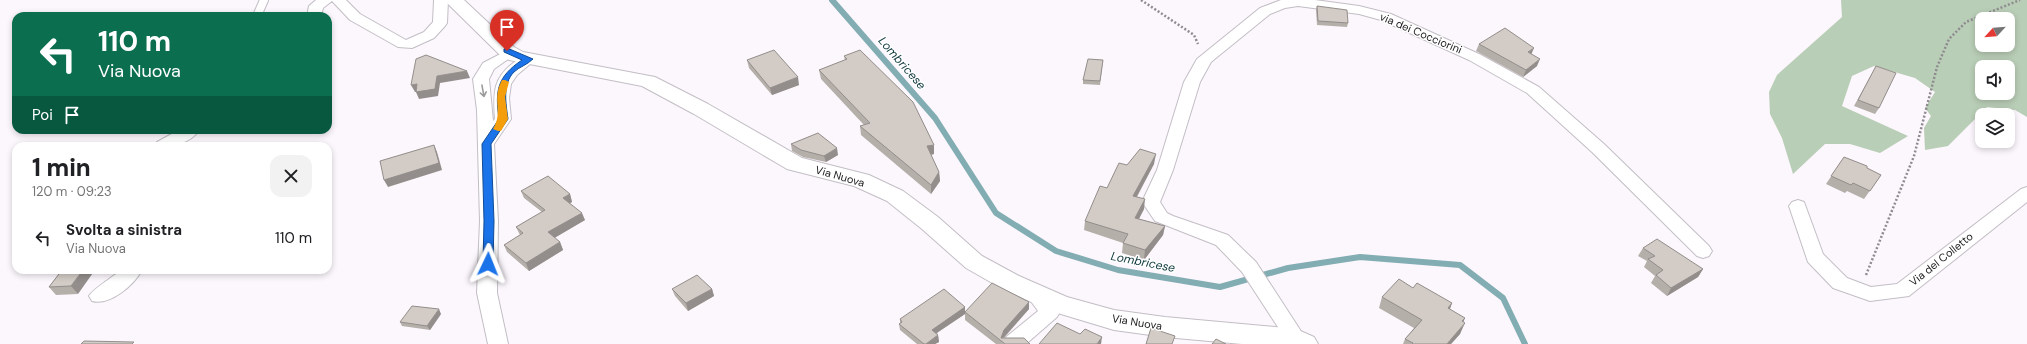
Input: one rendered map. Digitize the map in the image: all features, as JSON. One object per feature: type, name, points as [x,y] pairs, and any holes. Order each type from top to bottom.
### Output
[{"type":"street","points":[[315,12],[316,6],[326,0]]},
{"type":"street","points":[[338,0],[355,16],[403,44],[412,44],[429,34],[440,23],[440,0]]},
{"type":"street","points":[[453,0],[519,56]]},
{"type":"street","name":"via dei Cocciorini","points":[[1300,341],[1259,284],[1249,267],[1222,240],[1166,220],[1161,217],[1151,202],[1165,170],[1192,82],[1205,59],[1265,11],[1282,4],[1298,2],[1323,4],[1359,10],[1393,19],[1474,56],[1533,90],[1598,148],[1703,251]]},
{"type":"street","points":[[486,144],[503,119],[500,97],[507,78],[519,56]]},
{"type":"street","points":[[498,344],[487,293],[489,221],[485,102],[481,79],[488,66],[519,56]]},
{"type":"street","name":"Via Nuova","points":[[519,56],[648,81],[795,164],[861,180],[895,196],[930,223],[974,262],[1010,282],[1060,304],[1114,320],[1300,341]]},
{"type":"street","points":[[170,142],[184,134]]},
{"type":"street","name":"Via del Colletto","points":[[1798,206],[1815,257],[1840,283],[1870,294],[1902,291],[2027,193]]},
{"type":"street","points":[[99,296],[116,286],[129,274]]},
{"type":"street","points":[[1012,344],[1050,312],[1036,293]]},
{"type":"lane","points":[[259,12],[264,0]]},
{"type":"path","points":[[1141,0],[1194,35],[1205,59]]},
{"type":"path","points":[[1860,290],[1914,156],[1937,67],[1949,39],[1966,22],[2020,0]]},
{"type":"green space","points":[[1841,0],[2027,0],[2027,117],[2015,110],[2015,108],[1975,108],[1975,119],[1948,146],[1925,150],[1924,128],[1931,116],[1925,108],[1935,92],[1915,78],[1874,66],[1852,76],[1842,106],[1908,136],[1880,153],[1850,144],[1825,144],[1793,174],[1782,138],[1770,114],[1769,92],[1777,75],[1842,17]]},
{"type":"building","points":[[1317,6],[1347,10],[1348,23],[1318,21]]},
{"type":"building","points":[[1505,28],[1534,48],[1528,52],[1540,59],[1526,70],[1479,44]]},
{"type":"building","points":[[774,50],[798,77],[770,88],[747,60]]},
{"type":"building","points":[[860,50],[913,102],[934,145],[927,146],[939,172],[931,185],[860,126],[870,123],[819,70],[847,59],[844,56]]},
{"type":"building","points":[[426,55],[467,71],[437,76],[435,89],[416,92],[417,84],[411,85],[416,59]]},
{"type":"building","points":[[1088,59],[1103,60],[1100,81],[1083,80]]},
{"type":"building","points":[[1876,66],[1896,73],[1879,108],[1858,100]]},
{"type":"building","points":[[818,133],[837,148],[824,156],[801,150],[791,144]]},
{"type":"building","points":[[434,145],[439,163],[384,180],[380,161]]},
{"type":"building","points":[[1140,149],[1156,154],[1133,196],[1145,199],[1135,218],[1165,226],[1145,250],[1123,243],[1128,234],[1085,221],[1100,186],[1107,188],[1119,163],[1127,165]]},
{"type":"building","points":[[1844,157],[1867,166],[1867,168],[1881,175],[1870,191],[1853,183],[1851,185],[1831,176]]},
{"type":"building","points":[[548,176],[570,194],[563,198],[582,213],[548,232],[560,242],[526,263],[504,245],[523,233],[516,227],[545,210],[521,191]]},
{"type":"building","points":[[1657,239],[1703,269],[1671,288],[1656,275],[1663,270],[1648,259],[1655,256],[1643,248]]},
{"type":"building","points":[[59,274],[80,274],[71,286],[49,287]]},
{"type":"building","points":[[697,275],[712,289],[686,303],[672,289]]},
{"type":"building","points":[[1399,279],[1413,288],[1417,283],[1452,303],[1448,308],[1465,318],[1462,321],[1465,323],[1447,344],[1412,344],[1413,343],[1405,339],[1422,320],[1382,297]]},
{"type":"building","points":[[992,283],[1029,302],[1004,330],[1001,338],[1024,338],[1030,344],[1005,344],[965,312]]},
{"type":"building","points":[[944,289],[965,307],[932,330],[938,335],[924,344],[899,324],[902,322],[900,319]]},
{"type":"building","points":[[412,306],[439,309],[427,326],[400,322]]},
{"type":"building","points":[[1057,323],[1080,334],[1085,329],[1102,337],[1097,344],[1039,344]]},
{"type":"building","points":[[1151,328],[1175,336],[1172,344],[1146,344]]},
{"type":"building","points":[[1216,339],[1226,344],[1212,344]]},
{"type":"building","points":[[84,341],[134,342],[132,344],[81,344]]},
{"type":"waterway","name":"Lombricese","points":[[832,0],[935,118],[996,213],[1056,251],[1118,270],[1220,287],[1288,268],[1360,257],[1460,265],[1503,298],[1525,344]]},
{"type":"slow traffic","points":[[498,129],[503,119],[500,97],[505,82]]},
{"type":"route","points":[[488,264],[489,221],[486,144],[495,134],[503,119],[500,97],[507,78],[511,71],[528,59],[516,56],[507,51]]}]
